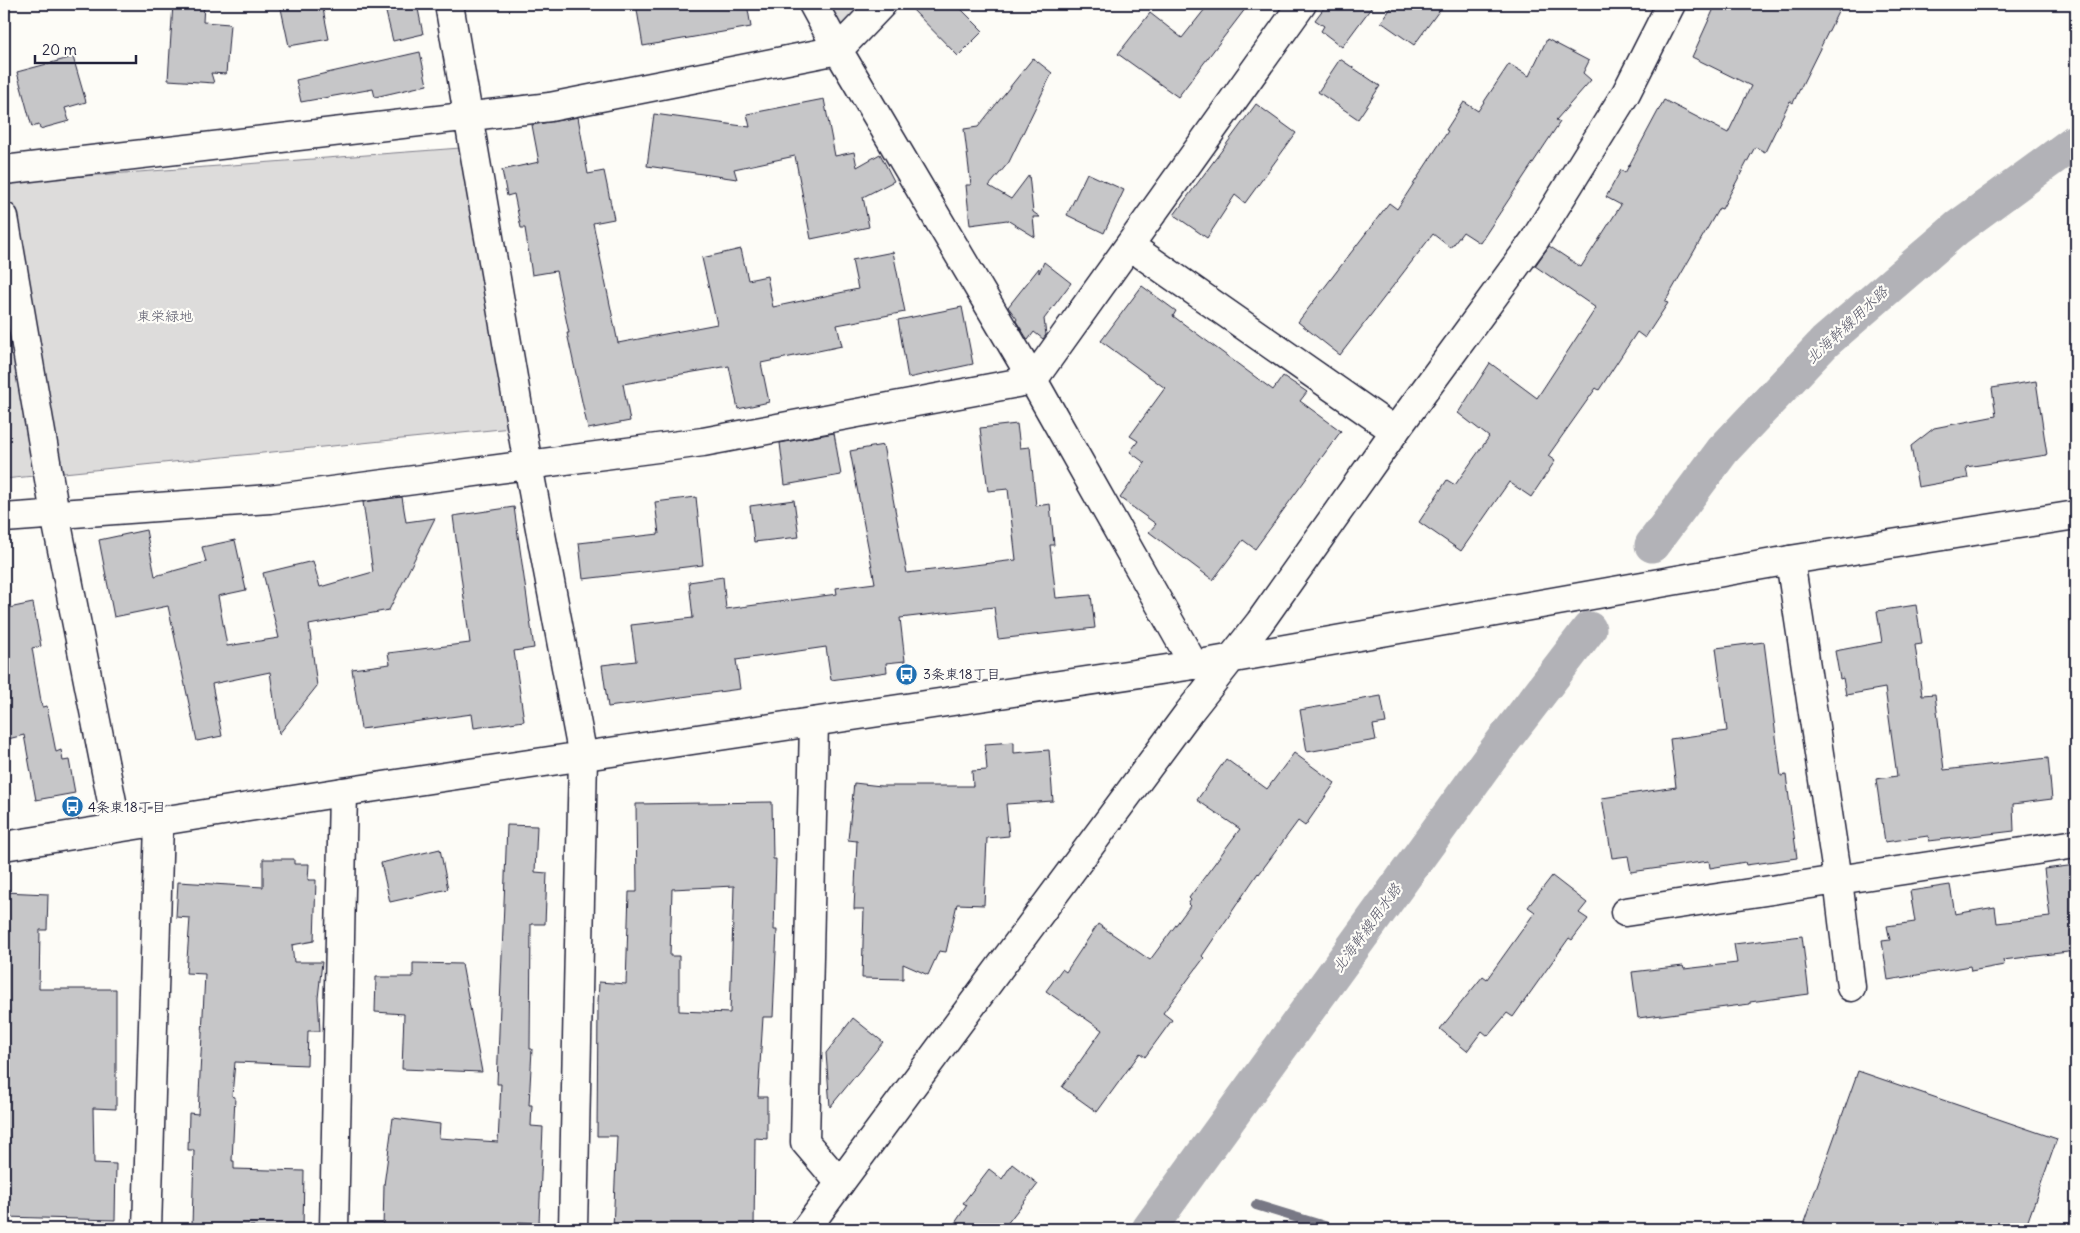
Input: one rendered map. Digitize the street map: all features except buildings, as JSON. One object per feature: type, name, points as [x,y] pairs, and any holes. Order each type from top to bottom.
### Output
[{"type":"street","points":[[449,4],[470,116],[528,465],[583,757],[573,1229]]},
{"type":"street","points":[[813,4],[838,50],[1033,380],[1194,665]]},
{"type":"street","points":[[4,170],[550,107],[838,50],[882,4]]},
{"type":"street","points":[[4,518],[270,499],[703,442],[1033,380],[1302,4]]},
{"type":"street","points":[[806,1229],[1189,712],[1232,658],[1534,241],[1626,93],[1671,4]]},
{"type":"street","points":[[4,216],[54,514],[117,827]]},
{"type":"street","points":[[1130,246],[1395,431]]},
{"type":"street","points":[[4,846],[343,792],[1194,665],[1790,560],[2076,515]]},
{"type":"street","points":[[1790,560],[1838,880],[1852,987]]},
{"type":"street","points":[[814,722],[805,1142],[840,1183]]},
{"type":"street","points":[[334,1229],[343,792]]},
{"type":"street","points":[[147,1229],[159,822]]},
{"type":"street","points":[[1625,912],[2076,844]]},
{"type":"green space","points":[[827,4],[863,4],[840,28]]},
{"type":"green space","name":"東栄緑地","points":[[474,147],[511,428],[4,479],[4,182]]},
{"type":"waterway","name":"北海幹線用水路","points":[[1652,545],[1723,450],[1825,342],[1957,228],[2076,141]]},
{"type":"waterway","name":"北海幹線用水路","points":[[1149,1229],[1491,757],[1589,629]]},
{"type":"waterway","points":[[1256,1205],[1334,1229]]},
{"type":"place","name":"3条東18丁目","points":[[907,674]]},
{"type":"place","name":"4条東18丁目","points":[[72,807]]}]
